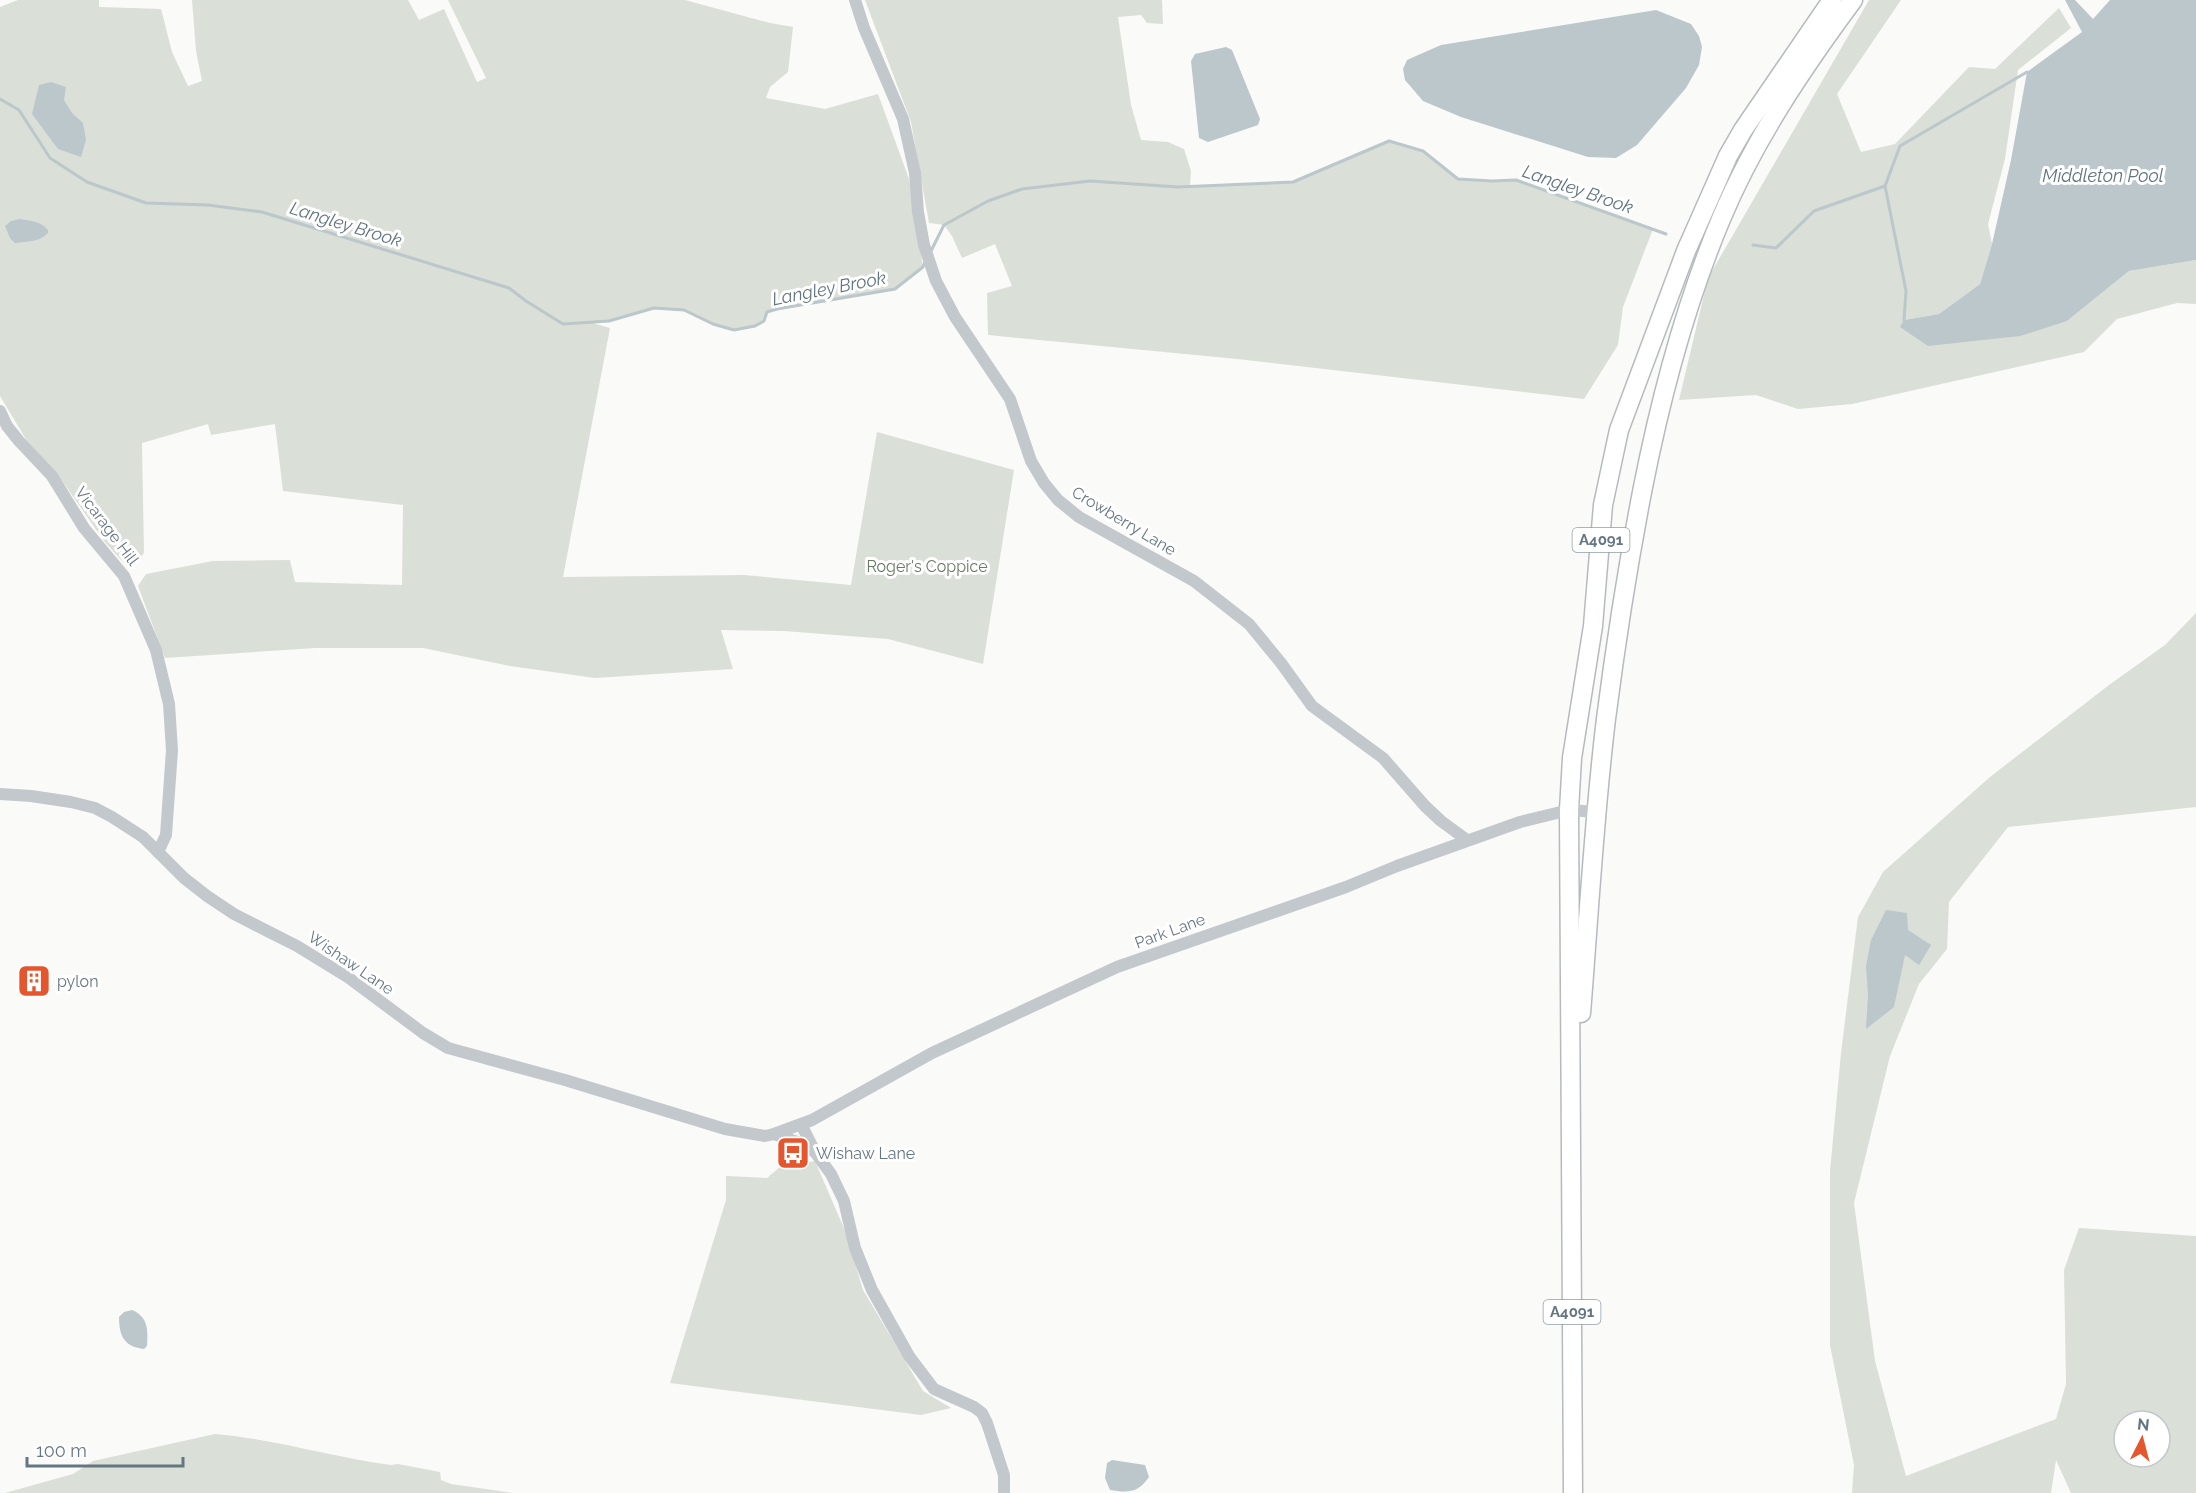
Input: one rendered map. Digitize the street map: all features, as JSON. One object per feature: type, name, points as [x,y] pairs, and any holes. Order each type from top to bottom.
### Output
[{"type":"main road","name":"A4091","points":[[1573,1493],[1569,810],[1572,758],[1593,626],[1603,506],[1619,430],[1682,261],[1728,156],[1743,130],[1832,0]]},
{"type":"main road","name":"A4091","points":[[1572,1132],[1606,722],[1626,577],[1649,457],[1666,387],[1720,220],[1747,164],[1803,68],[1853,0]]},
{"type":"street","name":"Crowberry Lane","points":[[855,0],[864,28],[903,119],[915,173],[918,212],[924,245],[936,281],[955,317],[1010,399],[1031,461],[1044,483],[1058,500],[1079,517],[1194,581],[1249,624],[1312,706],[1383,758],[1425,806],[1467,840]]},
{"type":"street","name":"Vicarage Hill","points":[[0,411],[19,441],[52,476],[84,528],[124,576],[156,650],[169,704],[172,750],[166,835],[158,852]]},
{"type":"street","name":"Wishaw Lane","points":[[0,794],[71,802],[95,808],[126,825],[207,896],[234,914],[297,946],[349,978],[423,1033],[448,1048],[565,1080],[725,1129],[765,1136],[774,1134],[800,1143],[815,1152]]},
{"type":"street","name":"Park Lane","points":[[774,1134],[812,1120],[932,1053],[1117,967],[1346,887],[1520,822],[1569,810],[1597,812]]},
{"type":"street","name":"Wishaw Lane","points":[[801,1124],[815,1152],[831,1174],[844,1201],[855,1248],[872,1290],[909,1356],[934,1389],[982,1413],[1004,1475],[1004,1493]]},
{"type":"green space","name":"Roger's Coppice","points":[[18,0],[99,0],[99,7],[161,9],[172,52],[188,86],[202,81],[196,51],[192,0],[408,0],[419,20],[444,9],[477,82],[486,78],[448,0],[685,0],[793,27],[788,72],[770,87],[766,98],[825,109],[878,94],[909,179],[923,267],[895,289],[767,312],[764,321],[755,326],[734,330],[713,324],[684,310],[655,308],[609,321],[589,322],[610,328],[563,577],[744,575],[851,585],[877,432],[1014,470],[983,664],[888,639],[784,631],[721,630],[733,669],[595,678],[510,666],[423,648],[315,648],[165,658],[138,586],[146,574],[213,561],[290,560],[295,582],[402,585],[403,505],[283,491],[275,424],[211,435],[208,424],[142,443],[144,553],[130,570],[104,541],[63,482],[30,446],[0,396],[0,7]]},
{"type":"green space","points":[[865,0],[1162,0],[1163,24],[1147,23],[1141,15],[1118,17],[1131,105],[1141,140],[1168,142],[1184,149],[1191,171],[1190,186],[1293,182],[1389,141],[1423,151],[1458,179],[1516,180],[1647,226],[1653,229],[1623,307],[1618,345],[1584,399],[1237,359],[988,335],[987,293],[1012,286],[995,244],[962,258],[944,225],[929,223],[911,122]]},
{"type":"green space","points":[[1869,0],[1901,0],[1837,94],[1861,152],[1895,144],[1969,67],[1995,69],[2059,8],[2071,28],[2018,70],[2005,159],[1988,224],[1992,244],[1980,284],[1939,314],[1904,320],[2067,321],[2129,271],[2196,260],[2196,304],[2177,303],[2117,319],[2084,352],[1852,404],[1798,409],[1756,395],[1679,400],[1708,278]]},
{"type":"green space","points":[[2196,613],[2196,807],[2008,827],[1949,902],[1947,949],[1919,984],[1890,1056],[1854,1203],[1875,1361],[1906,1476],[2056,1419],[2066,1384],[2064,1270],[2079,1228],[2196,1236],[2196,1493],[2071,1493],[2056,1460],[2051,1493],[1852,1493],[1854,1465],[1830,1345],[1830,1171],[1841,1053],[1858,917],[1883,872],[1990,777],[2165,645]]},
{"type":"green space","points":[[815,1161],[846,1233],[863,1290],[923,1391],[951,1408],[921,1415],[670,1383],[726,1200],[726,1176],[767,1178],[780,1167]]},
{"type":"green space","points":[[215,1434],[259,1440],[369,1462],[398,1464],[440,1472],[441,1480],[451,1484],[513,1493],[5,1493],[73,1474],[93,1461]]},
{"type":"water","name":"Middleton Pool","points":[[2065,0],[2075,0],[2093,19],[2110,0],[2196,0],[2196,260],[2129,271],[2067,321],[2020,336],[1928,346],[1900,327],[1904,320],[1939,314],[1980,284],[1992,244],[2011,160],[2027,72],[2082,32]]},
{"type":"water","points":[[1656,10],[1691,24],[1699,36],[1702,47],[1699,65],[1686,88],[1637,145],[1616,158],[1588,157],[1461,117],[1423,101],[1405,80],[1403,69],[1407,60],[1441,45]]},
{"type":"water","points":[[1226,47],[1232,50],[1260,119],[1258,125],[1208,142],[1199,138],[1191,61],[1195,54]]},
{"type":"water","points":[[51,82],[66,87],[64,100],[72,113],[83,123],[86,140],[81,157],[58,149],[32,114],[39,85]]},
{"type":"water","points":[[20,219],[39,223],[48,230],[48,233],[37,240],[15,243],[5,226],[11,221]]},
{"type":"water","points":[[1886,910],[1907,913],[1908,930],[1931,945],[1919,965],[1905,955],[1894,1007],[1866,1029],[1868,995],[1866,966],[1871,940]]},
{"type":"water","points":[[132,1310],[141,1316],[146,1324],[147,1346],[144,1349],[132,1346],[124,1340],[120,1330],[119,1317],[124,1312]]},
{"type":"water","points":[[1112,1460],[1145,1465],[1149,1477],[1141,1486],[1132,1491],[1110,1490],[1105,1478],[1107,1463]]},
{"type":"waterway","points":[[1885,186],[1900,146],[2027,72]]},
{"type":"waterway","name":"Langley Brook","points":[[0,99],[19,110],[50,158],[87,182],[146,203],[208,205],[262,212],[509,288],[563,324],[609,321],[654,308],[684,310],[713,324],[734,330],[755,326],[764,321],[767,312],[777,309],[895,289],[923,267],[925,262]]},
{"type":"waterway","name":"Langley Brook","points":[[931,251],[944,225],[988,201],[1022,189],[1090,181],[1178,187],[1293,182],[1389,141],[1423,151],[1458,179],[1516,180],[1666,234]]},
{"type":"waterway","name":"Langley Brook","points":[[1753,245],[1776,248],[1814,211],[1885,186],[1906,291],[1904,320]]},
{"type":"place","name":"pylon","points":[[34,981]]},
{"type":"place","name":"Wishaw Lane","points":[[793,1153]]}]
